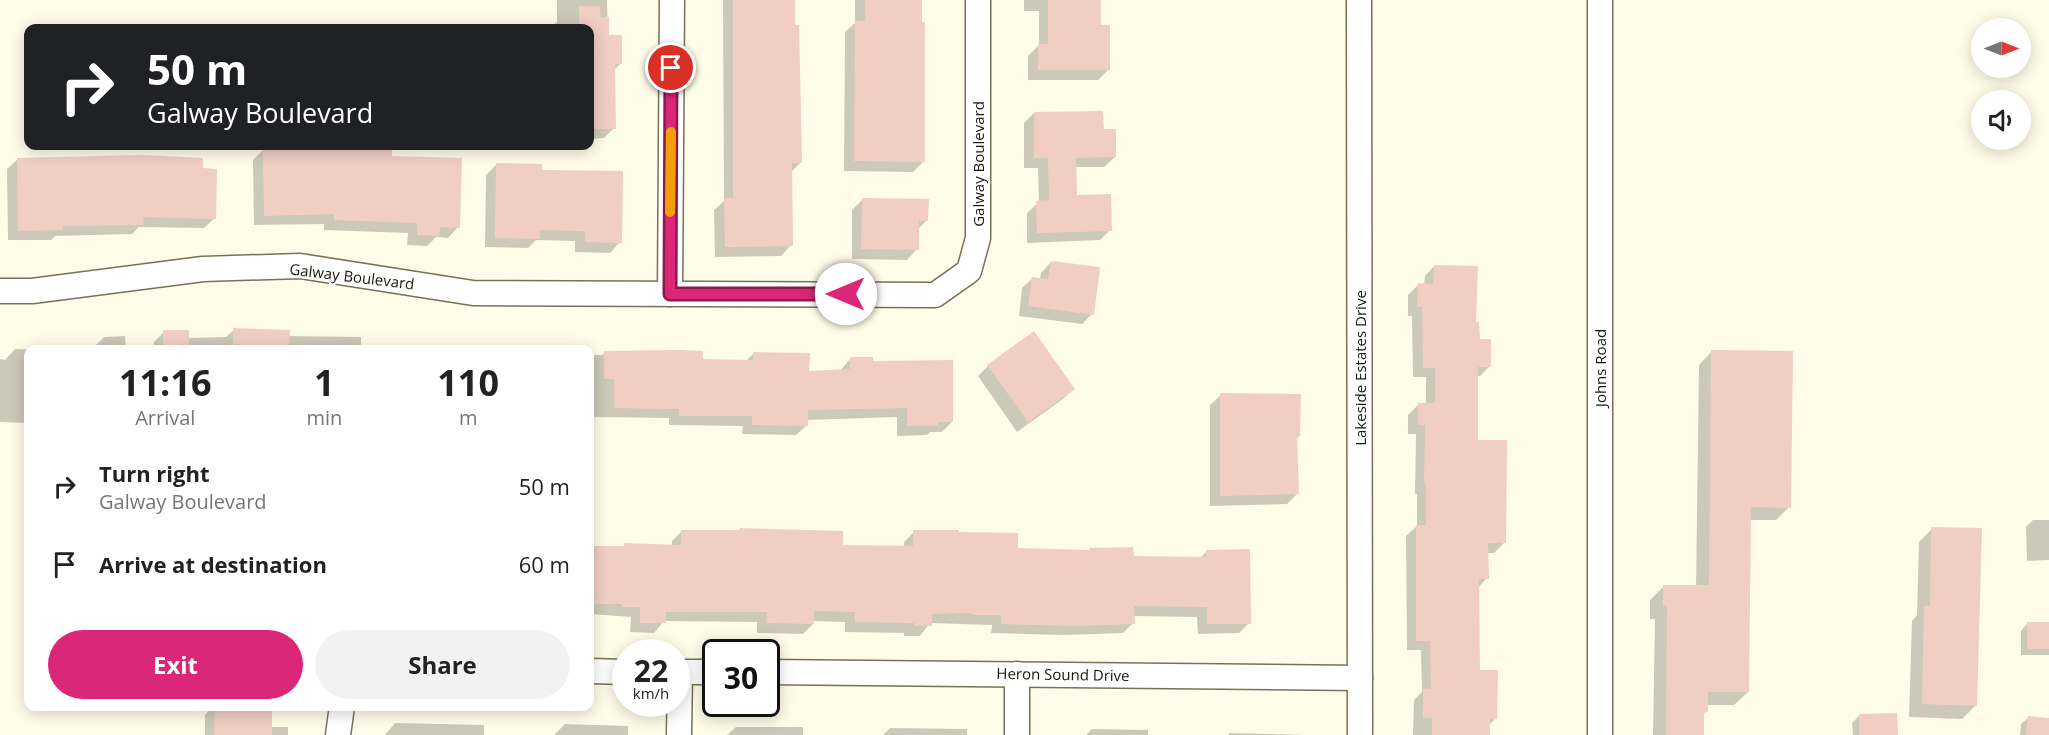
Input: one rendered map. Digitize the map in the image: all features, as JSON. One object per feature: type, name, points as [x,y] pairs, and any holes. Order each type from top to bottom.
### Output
[{"type":"street","points":[[670,294],[672,0]]},
{"type":"street","name":"Galway Boulevard","points":[[0,291],[32,291],[203,269],[300,266],[473,293],[935,295],[969,271],[978,238],[978,0]]},
{"type":"street","name":"Lakeside Estates Drive","points":[[1359,0],[1360,735]]},
{"type":"street","name":"Johns Road","points":[[1600,0],[1600,735]]},
{"type":"street","points":[[594,671],[612,672]]},
{"type":"street","name":"Heron Sound Drive","points":[[780,672],[1360,678]]},
{"type":"street","points":[[1017,674],[1017,735]]},
{"type":"street","points":[[338,735],[341,711]]},
{"type":"street","points":[[679,717],[679,735]]},
{"type":"building","points":[[733,0],[795,0],[795,25],[799,25],[802,163],[792,163],[793,246],[725,247],[724,198],[733,198]]},
{"type":"building","points":[[865,0],[922,0],[922,22],[925,22],[925,162],[854,161],[855,21],[865,21]]},
{"type":"building","points":[[1048,0],[1101,0],[1101,25],[1110,25],[1110,70],[1038,70],[1038,44],[1048,44]]},
{"type":"building","points":[[579,6],[600,6],[600,17],[609,17],[609,35],[622,35],[622,64],[615,64],[616,129],[594,129],[594,24],[579,24]]},
{"type":"building","points":[[1103,111],[1104,129],[1116,129],[1116,157],[1076,158],[1077,195],[1111,194],[1112,231],[1037,233],[1036,201],[1049,200],[1048,158],[1034,158],[1034,112]]},
{"type":"building","points":[[263,150],[392,150],[392,156],[462,158],[460,228],[440,227],[439,236],[417,235],[417,223],[334,220],[334,214],[264,216]]},
{"type":"building","points":[[142,155],[203,158],[203,168],[217,169],[216,219],[143,217],[144,225],[63,226],[63,230],[18,231],[17,158]]},
{"type":"building","points":[[496,163],[542,164],[542,170],[623,171],[622,243],[585,242],[585,231],[540,230],[540,239],[495,238]]},
{"type":"building","points":[[862,198],[929,199],[928,221],[919,221],[919,250],[861,249]]},
{"type":"building","points":[[1051,261],[1100,267],[1094,315],[1028,306],[1032,277],[1048,279]]},
{"type":"building","points":[[1434,265],[1478,266],[1476,322],[1479,322],[1480,339],[1491,339],[1491,367],[1478,367],[1478,440],[1507,440],[1506,543],[1488,543],[1489,579],[1479,579],[1480,670],[1498,670],[1497,719],[1490,719],[1490,735],[1432,735],[1432,718],[1423,718],[1423,688],[1431,689],[1430,641],[1416,641],[1416,525],[1426,525],[1425,425],[1418,425],[1418,403],[1435,403],[1435,368],[1423,368],[1422,307],[1417,307],[1418,283],[1433,284]]},
{"type":"building","points":[[233,328],[290,330],[289,345],[233,345]]},
{"type":"building","points":[[163,330],[189,330],[189,345],[163,345]]},
{"type":"building","points":[[1034,331],[1075,389],[1028,422],[987,365]]},
{"type":"building","points":[[1711,350],[1793,351],[1791,508],[1751,507],[1749,692],[1708,692],[1708,712],[1704,712],[1704,735],[1666,735],[1667,606],[1663,606],[1663,585],[1709,585]]},
{"type":"building","points":[[604,351],[703,351],[703,359],[753,360],[753,352],[810,353],[809,371],[850,369],[850,357],[873,357],[873,361],[953,360],[953,422],[938,422],[938,426],[907,426],[907,408],[808,410],[808,426],[752,425],[752,416],[679,416],[679,409],[614,408],[614,379],[604,379]]},
{"type":"building","points":[[1220,393],[1301,394],[1300,436],[1297,436],[1299,494],[1220,496]]},
{"type":"building","points":[[1931,527],[1982,528],[1977,706],[1922,704],[1924,606],[1930,606]]},
{"type":"building","points":[[740,528],[843,531],[843,545],[913,546],[913,530],[1018,533],[1018,548],[1089,550],[1089,548],[1133,547],[1134,556],[1206,557],[1206,550],[1250,549],[1251,624],[1207,624],[1207,607],[1134,606],[1135,624],[1076,626],[1001,624],[1001,615],[972,615],[972,613],[932,614],[932,626],[914,626],[914,623],[855,622],[855,612],[814,611],[814,624],[766,623],[767,612],[666,612],[666,623],[640,623],[640,607],[622,607],[622,604],[594,604],[594,546],[624,546],[624,543],[681,545],[681,530],[740,530]]},
{"type":"building","points":[[2027,622],[2049,622],[2049,649],[2027,649]]},
{"type":"building","points":[[215,711],[272,711],[272,735],[214,735]]},
{"type":"building","points":[[1897,713],[1898,735],[1859,735],[1859,714]]},
{"type":"building","points":[[2028,716],[2049,718],[2049,735],[2026,735]]},
{"type":"slow traffic","points":[[670,212],[671,132]]},
{"type":"route","points":[[671,68],[670,294],[846,294]]}]
